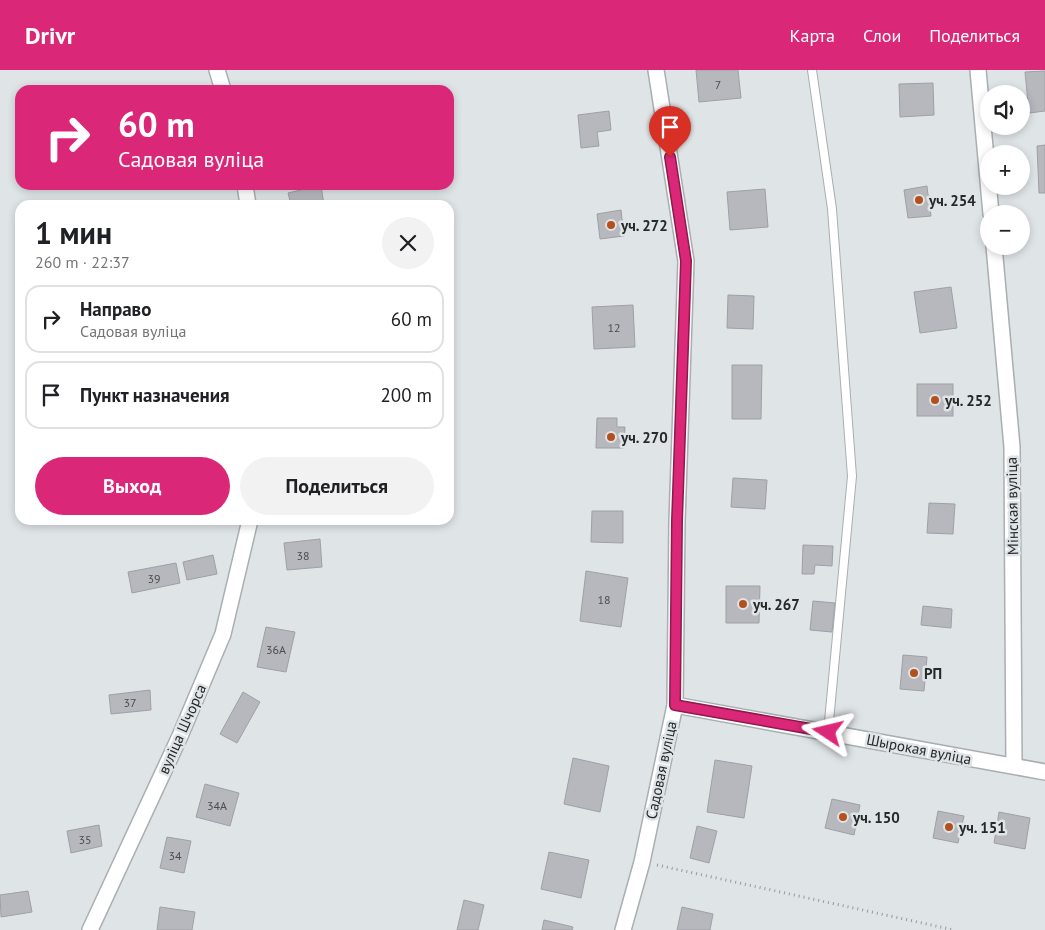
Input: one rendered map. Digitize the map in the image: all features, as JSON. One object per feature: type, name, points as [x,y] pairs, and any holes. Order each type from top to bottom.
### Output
[{"type":"street","points":[[217,70],[222,85]]},
{"type":"street","name":"Садовая вуліца","points":[[623,930],[642,862],[675,705],[677,521],[686,261],[656,70]]},
{"type":"street","points":[[978,70],[990,205]]},
{"type":"street","name":"Мінская вуліца","points":[[995,255],[1012,447],[1014,766]]},
{"type":"street","name":"вуліца Шчорса","points":[[90,930],[180,736],[222,634],[249,525]]},
{"type":"street","name":"Шырокая вуліца","points":[[675,705],[1045,772]]},
{"type":"lane","points":[[812,70],[832,209],[852,476],[828,732]]},
{"type":"path","points":[[642,862],[954,930]]},
{"type":"building","points":[[696,70],[738,70],[741,98],[699,102]]},
{"type":"building","points":[[1045,71],[1045,111],[1030,113],[1030,85],[1026,85],[1025,72]]},
{"type":"building","points":[[933,83],[934,115],[900,117],[899,84]]},
{"type":"building","points":[[609,111],[611,130],[597,132],[599,146],[581,148],[578,115]]},
{"type":"building","points":[[1045,145],[1045,193],[1039,193],[1037,146]]},
{"type":"building","name":"уч. 254","points":[[927,186],[928,195],[933,198],[934,203],[930,207],[931,216],[908,218],[904,190]]},
{"type":"building","points":[[765,189],[768,227],[730,230],[727,192]]},
{"type":"building","points":[[300,190],[322,190],[323,200],[290,200],[288,193]]},
{"type":"building","name":"уч. 272","points":[[621,210],[624,236],[600,239],[597,214]]},
{"type":"building","points":[[951,287],[957,328],[920,333],[914,292]]},
{"type":"building","points":[[728,295],[754,296],[753,329],[727,328]]},
{"type":"building","points":[[633,305],[635,347],[594,349],[592,307]]},
{"type":"building","points":[[732,365],[762,365],[761,419],[732,419]]},
{"type":"building","name":"уч. 252","points":[[917,384],[953,384],[953,416],[917,416]]},
{"type":"building","name":"уч. 270","points":[[597,418],[617,418],[617,427],[625,427],[624,448],[596,448]]},
{"type":"building","points":[[733,478],[767,480],[765,509],[731,507]]},
{"type":"building","points":[[929,503],[955,504],[953,534],[927,533]]},
{"type":"building","points":[[592,511],[623,511],[623,543],[591,542]]},
{"type":"building","points":[[320,539],[322,567],[287,570],[284,543]]},
{"type":"building","points":[[803,545],[833,546],[832,566],[815,565],[814,574],[802,574]]},
{"type":"building","points":[[213,555],[217,574],[187,580],[183,562]]},
{"type":"building","points":[[176,563],[180,583],[132,593],[128,572]]},
{"type":"building","points":[[586,571],[628,578],[621,627],[580,621]]},
{"type":"building","name":"уч. 267","points":[[726,586],[760,586],[759,623],[726,623]]},
{"type":"building","points":[[813,601],[835,603],[832,632],[810,630]]},
{"type":"building","points":[[923,606],[952,609],[951,628],[921,625]]},
{"type":"building","points":[[266,627],[295,632],[286,672],[257,667]]},
{"type":"building","name":"РП","points":[[903,655],[927,657],[924,691],[900,689]]},
{"type":"building","points":[[150,690],[151,710],[111,714],[109,695]]},
{"type":"building","points":[[243,692],[260,702],[237,743],[220,734]]},
{"type":"building","points":[[573,758],[609,766],[600,812],[564,804]]},
{"type":"building","points":[[715,760],[752,766],[744,818],[707,812]]},
{"type":"building","points":[[205,784],[239,793],[230,826],[196,817]]},
{"type":"building","name":"уч. 150","points":[[832,799],[860,805],[854,835],[825,828]]},
{"type":"building","name":"уч. 151","points":[[938,811],[964,816],[958,843],[933,838]]},
{"type":"building","points":[[999,812],[1030,818],[1025,849],[994,843]]},
{"type":"building","points":[[99,825],[102,846],[71,853],[67,831]]},
{"type":"building","points":[[697,826],[717,831],[709,863],[690,858]]},
{"type":"building","points":[[167,837],[191,841],[184,873],[160,868]]},
{"type":"building","points":[[549,852],[589,860],[581,898],[541,889]]},
{"type":"building","points":[[28,891],[32,912],[1,917],[0,895]]},
{"type":"building","points":[[464,900],[484,905],[478,930],[457,930]]},
{"type":"building","points":[[160,907],[195,912],[192,930],[157,930]]},
{"type":"building","points":[[682,907],[713,914],[710,930],[677,930]]},
{"type":"building","points":[[544,920],[573,927],[572,930],[542,930]]},
{"type":"place","name":"уч. 254","points":[[919,200]]},
{"type":"place","name":"уч. 272","points":[[611,225]]},
{"type":"place","name":"уч. 252","points":[[935,400]]},
{"type":"place","name":"уч. 270","points":[[611,437]]},
{"type":"place","name":"уч. 267","points":[[743,604]]},
{"type":"place","name":"РП","points":[[914,673]]},
{"type":"place","name":"уч. 150","points":[[843,817]]},
{"type":"place","name":"уч. 151","points":[[949,827]]},
{"type":"route","points":[[670,157],[686,261],[677,521],[675,705],[828,732]]}]
